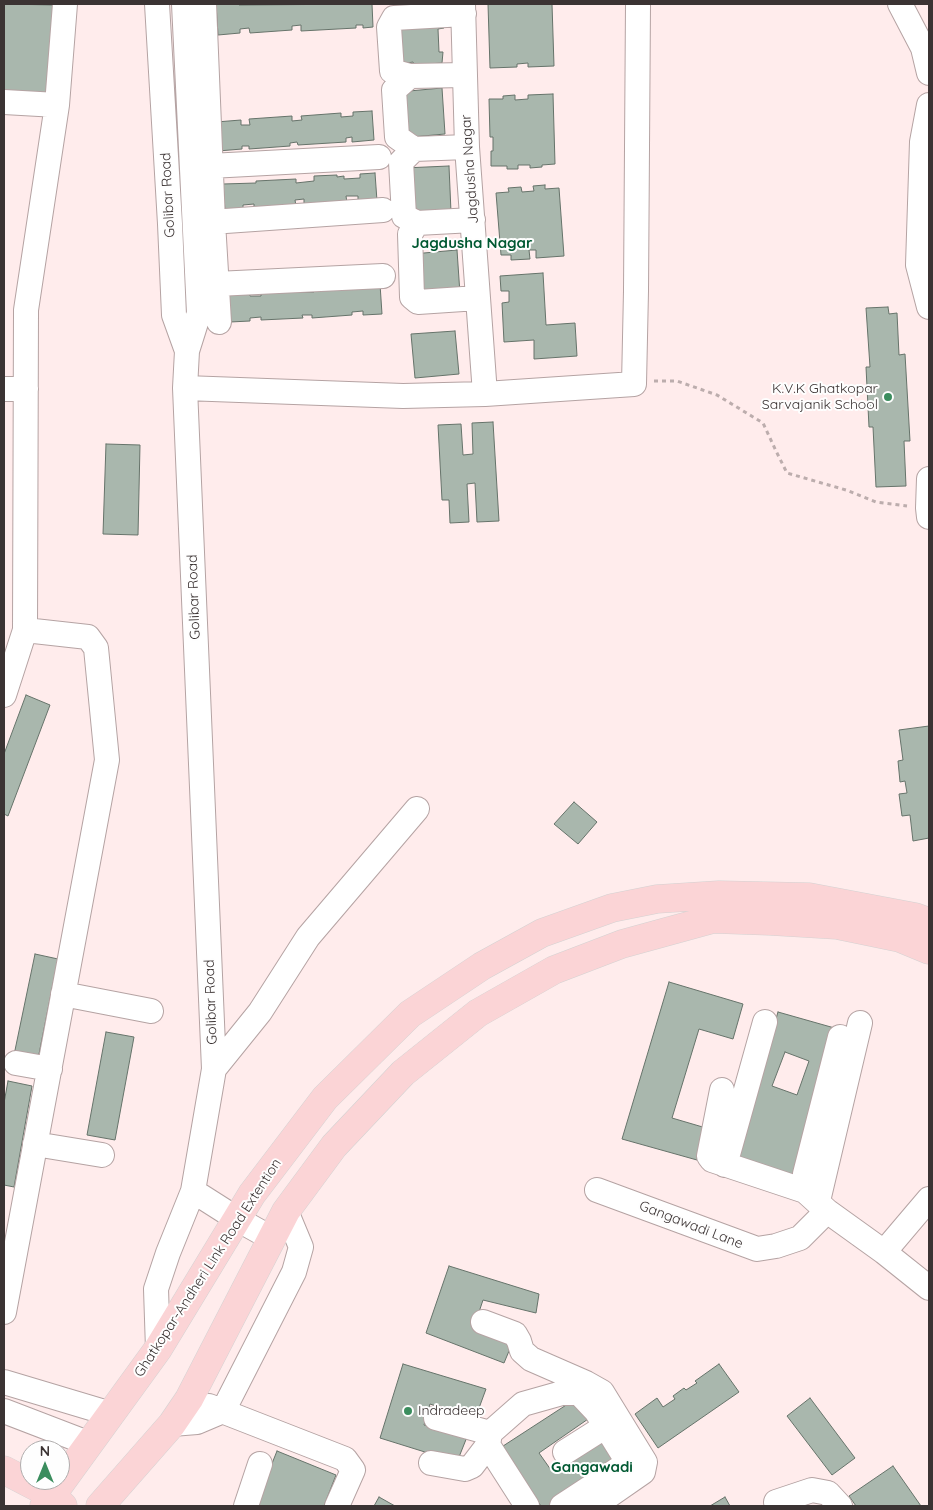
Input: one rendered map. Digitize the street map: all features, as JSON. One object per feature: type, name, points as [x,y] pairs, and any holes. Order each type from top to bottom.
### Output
[{"type":"main road","name":"Ghatkopar-Andheri Link Road Extention","points":[[4,1470],[53,1503],[90,1444],[158,1349],[264,1177],[325,1098],[410,1014],[482,966],[542,933],[612,908],[658,899],[719,895],[809,897],[915,917],[929,922]]},
{"type":"main road","points":[[100,1506],[172,1424],[189,1399],[286,1211],[334,1146],[403,1073],[478,1013],[554,970],[622,944],[713,919],[837,925],[900,938],[929,950]]},
{"type":"street","points":[[4,695],[25,630],[15,389],[57,105],[66,4]]},
{"type":"street","name":"Golibar Road","points":[[157,4],[174,315],[187,351],[186,388],[214,1069],[193,1191],[156,1289],[158,1349]]},
{"type":"street","points":[[184,4],[204,222],[216,284],[218,322]]},
{"type":"street","points":[[187,351],[199,313],[204,222],[210,166],[204,4]]},
{"type":"street","points":[[186,388],[403,396],[485,394],[634,384],[638,4]]},
{"type":"street","points":[[900,4],[923,48],[929,73]]},
{"type":"street","points":[[463,9],[394,18],[389,27],[392,71],[410,76],[465,75]]},
{"type":"street","name":"Jagdusha Nagar","points":[[463,9],[467,148],[485,394]]},
{"type":"street","points":[[410,76],[394,90],[397,136],[414,150]]},
{"type":"street","points":[[4,102],[57,105]]},
{"type":"street","points":[[929,105],[922,142],[918,265],[929,307]]},
{"type":"street","points":[[467,148],[414,150],[401,162],[404,216],[417,223],[473,220]]},
{"type":"street","points":[[210,166],[379,157]]},
{"type":"street","points":[[170,224],[383,210]]},
{"type":"street","points":[[417,223],[410,234],[412,297],[418,302],[478,298]]},
{"type":"street","points":[[216,284],[383,276]]},
{"type":"street","points":[[929,479],[929,513]]},
{"type":"street","points":[[4,1312],[107,760],[96,648],[88,637],[25,630]]},
{"type":"street","points":[[214,1069],[260,1012],[308,937],[417,808]]},
{"type":"street","points":[[63,994],[151,1012]]},
{"type":"street","points":[[726,1165],[765,1022]]},
{"type":"street","points":[[822,1206],[827,1125],[848,1038]]},
{"type":"street","points":[[16,1063],[50,1069]]},
{"type":"street","points":[[722,1090],[709,1156],[712,1160],[805,1190],[822,1206],[929,1288]]},
{"type":"street","points":[[805,1174],[827,1125]]},
{"type":"street","points":[[35,1144],[102,1155]]},
{"type":"street","name":"Gangawadi Lane","points":[[597,1190],[757,1250],[800,1238],[822,1206]]},
{"type":"street","points":[[193,1191],[271,1238]]},
{"type":"street","points":[[884,1252],[929,1199]]},
{"type":"street","points":[[172,1424],[197,1422],[223,1411],[294,1272],[301,1247],[286,1211]]},
{"type":"street","points":[[482,1322],[515,1334],[522,1351],[579,1393],[596,1411],[624,1456],[643,1472],[594,1506]]},
{"type":"street","points":[[4,1382],[111,1414]]},
{"type":"street","points":[[431,1463],[465,1469],[472,1466],[489,1439],[523,1404],[570,1386],[602,1392],[645,1462],[623,1466],[562,1506]]},
{"type":"street","points":[[189,1399],[345,1459],[352,1470],[337,1506]]},
{"type":"street","points":[[4,1411],[90,1444]]},
{"type":"street","points":[[436,1418],[489,1439],[528,1506]]},
{"type":"street","points":[[565,1452],[606,1426]]},
{"type":"street","points":[[246,1506],[260,1464]]},
{"type":"street","points":[[776,1502],[812,1490],[828,1493],[840,1506]]},
{"type":"path","points":[[634,384],[655,381],[677,381],[717,395],[763,423],[787,472],[846,490],[876,502],[929,513]]},
{"type":"building","points":[[4,4],[55,5],[48,98],[4,95]]},
{"type":"building","points":[[216,4],[372,4],[373,27],[363,28],[363,25],[356,25],[356,28],[301,31],[301,25],[292,26],[292,30],[250,33],[249,28],[240,29],[240,33],[218,35]]},
{"type":"building","points":[[488,4],[552,4],[554,66],[528,67],[528,63],[517,64],[517,67],[490,68]]},
{"type":"building","points":[[444,22],[444,28],[438,29],[439,52],[443,52],[442,63],[414,65],[413,62],[396,65],[393,25]]},
{"type":"building","points":[[442,88],[445,134],[401,138],[398,92]]},
{"type":"building","points":[[553,94],[555,164],[530,168],[530,165],[518,165],[518,169],[507,169],[507,166],[491,166],[493,137],[490,137],[489,99],[503,99],[503,96],[515,95],[515,100],[528,99],[528,95]]},
{"type":"building","points":[[372,111],[374,140],[352,142],[352,137],[346,138],[346,142],[298,145],[297,142],[290,143],[290,146],[249,149],[249,146],[242,146],[242,149],[218,151],[216,122],[241,120],[241,125],[250,125],[249,119],[292,116],[292,121],[302,120],[301,116],[341,113],[341,117],[353,116],[353,112]]},
{"type":"building","points":[[449,166],[451,212],[407,215],[404,168]]},
{"type":"building","points":[[375,173],[377,201],[358,202],[358,196],[346,196],[347,203],[304,206],[304,199],[295,200],[296,206],[254,209],[254,204],[243,205],[243,209],[225,211],[223,184],[296,179],[296,183],[314,181],[314,176],[337,175],[337,177],[344,176],[344,179],[360,178],[360,174]]},
{"type":"building","points":[[545,185],[545,189],[559,188],[564,256],[536,258],[536,250],[529,250],[530,259],[511,260],[511,255],[501,255],[496,193],[509,192],[508,188],[521,187],[522,192],[534,191],[533,186]]},
{"type":"building","points":[[457,250],[460,294],[416,297],[413,254]]},
{"type":"building","points":[[543,273],[546,325],[575,323],[577,356],[534,359],[534,340],[504,342],[502,303],[509,302],[509,291],[501,291],[500,276]]},
{"type":"building","points":[[380,284],[382,314],[363,315],[363,311],[352,312],[352,315],[312,318],[312,315],[302,315],[303,318],[261,320],[261,317],[250,318],[250,321],[230,322],[229,292],[249,291],[250,296],[261,296],[261,290],[300,288],[300,292],[314,292],[314,288]]},
{"type":"building","name":"K.V.K Ghatkopar Sarvajanik School","points":[[888,307],[889,314],[897,313],[899,355],[905,354],[910,441],[904,441],[906,486],[876,487],[873,427],[869,427],[866,367],[870,367],[866,308]]},
{"type":"building","points":[[455,331],[459,374],[415,378],[411,334]]},
{"type":"building","points":[[493,422],[499,521],[477,522],[475,483],[467,484],[469,522],[450,523],[449,500],[442,500],[438,425],[461,424],[463,455],[473,454],[472,423]]},
{"type":"building","points":[[106,444],[140,445],[138,535],[103,534]]},
{"type":"building","points":[[26,695],[50,705],[8,816],[4,814],[4,754]]},
{"type":"building","points":[[929,726],[929,838],[913,841],[910,815],[902,816],[899,794],[907,793],[905,781],[900,782],[898,761],[903,760],[899,730]]},
{"type":"building","points":[[574,802],[597,822],[578,844],[554,824]]},
{"type":"building","points":[[35,954],[58,959],[38,1059],[14,1055]]},
{"type":"building","points":[[669,982],[743,1004],[733,1039],[699,1029],[672,1118],[706,1128],[697,1160],[622,1139]]},
{"type":"building","points":[[778,1012],[838,1029],[794,1180],[734,1163]],"holes":[[[785,1052],[809,1061],[797,1095],[772,1086]]]},
{"type":"building","points":[[106,1032],[134,1037],[115,1140],[87,1135]]},
{"type":"building","points":[[8,1081],[32,1086],[14,1187],[4,1185],[4,1103]]},
{"type":"building","points":[[449,1266],[539,1294],[536,1313],[483,1300],[474,1327],[514,1339],[504,1363],[426,1333]]},
{"type":"building","name":"Indradeep","points":[[403,1364],[486,1389],[475,1419],[430,1404],[424,1425],[467,1437],[457,1462],[380,1438]]},
{"type":"building","points":[[719,1364],[739,1392],[658,1448],[635,1414],[657,1398],[663,1407],[675,1399],[673,1396],[684,1388],[686,1390],[697,1383],[695,1381]]},
{"type":"building","points":[[577,1398],[591,1417],[539,1453],[551,1470],[603,1433],[620,1457],[551,1506],[541,1506],[500,1448]]},
{"type":"building","points":[[810,1398],[855,1458],[832,1475],[787,1416]]},
{"type":"building","points":[[277,1451],[336,1475],[324,1506],[255,1506]]},
{"type":"building","points":[[893,1466],[921,1506],[856,1506],[849,1496]]},
{"type":"building","points":[[379,1497],[395,1506],[374,1506]]},
{"type":"building","points":[[725,1497],[730,1506],[710,1506]]},
{"type":"place","name":"K.V.K Ghatkopar Sarvajanik School","points":[[888,397]]},
{"type":"place","name":"Indradeep","points":[[408,1411]]},
{"type":"district","name":"Jagdusha Nagar","points":[[472,243]]},
{"type":"district","name":"Gangawadi","points":[[592,1467]]}]
